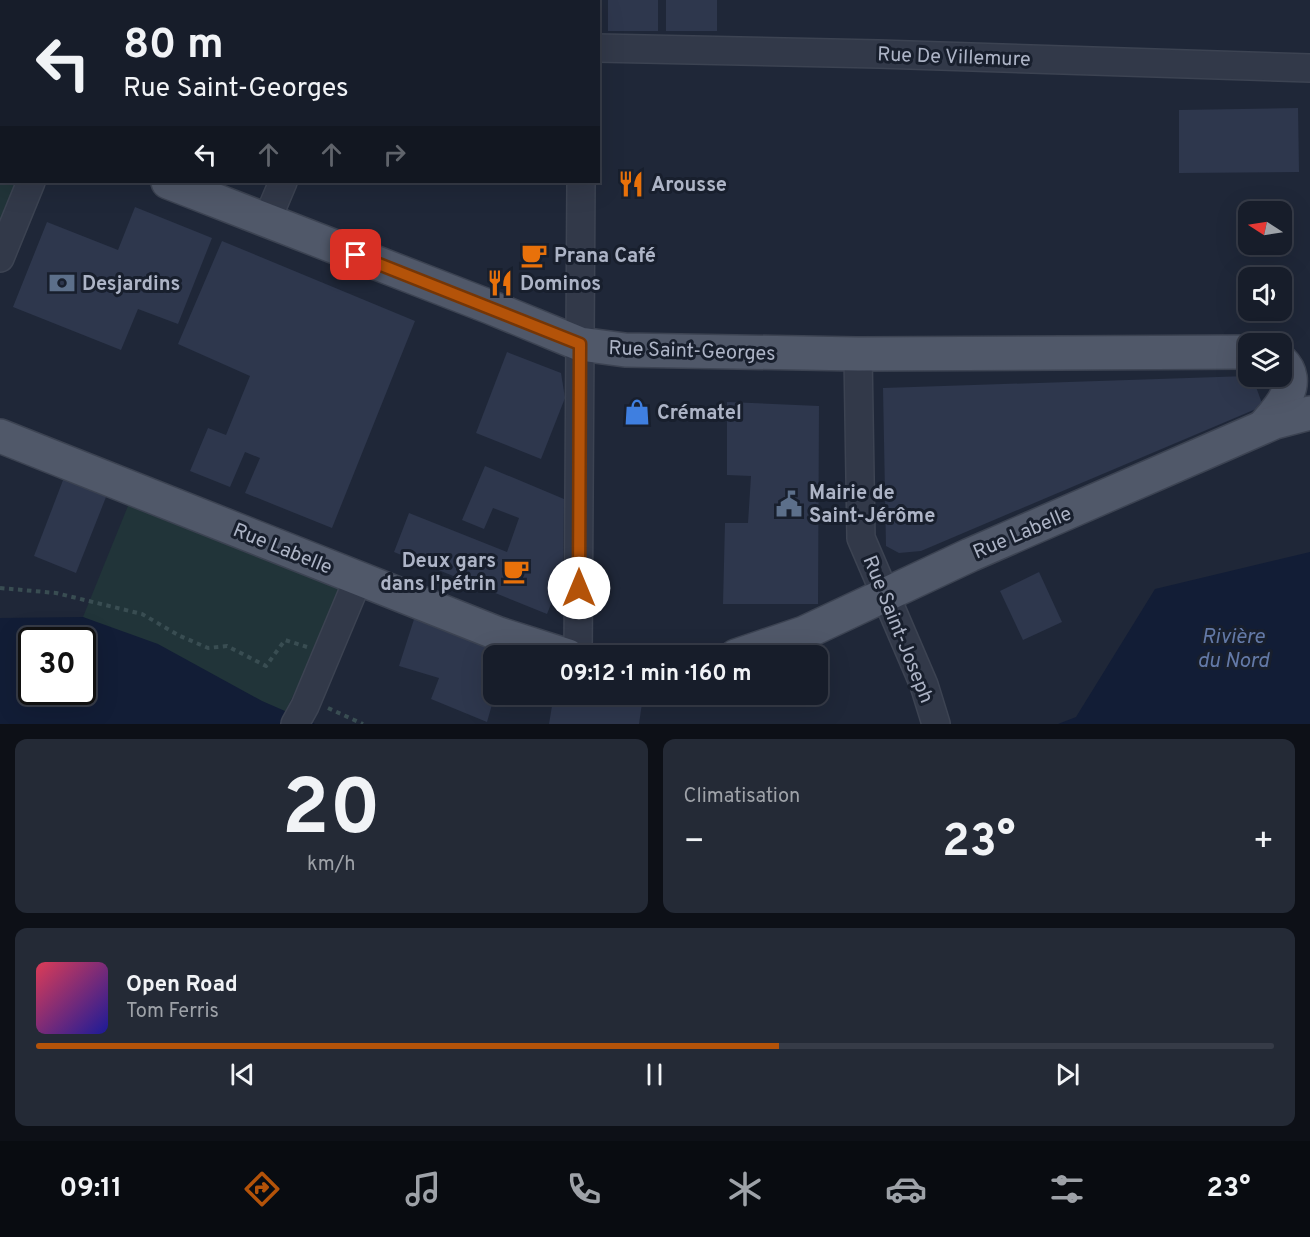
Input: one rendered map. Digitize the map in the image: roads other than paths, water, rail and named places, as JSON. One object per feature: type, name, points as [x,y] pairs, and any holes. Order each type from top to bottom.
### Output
[{"type":"main road","name":"Rue Saint-Georges","points":[[174,183],[203,188],[267,220],[580,344],[625,350],[858,354],[1238,352]]},
{"type":"main road","points":[[1292,353],[1310,353]]},
{"type":"main road","points":[[1264,426],[1284,404],[1289,387]]},
{"type":"main road","name":"Rue Labelle","points":[[769,645],[804,633],[885,593],[1264,426],[1310,413]]},
{"type":"main road","name":"Rue Labelle","points":[[0,436],[499,634],[534,645]]},
{"type":"street","name":"Rue De Villemure","points":[[600,48],[891,54],[1310,68]]},
{"type":"street","points":[[0,258],[30,183]]},
{"type":"street","points":[[267,220],[283,183]]},
{"type":"street","points":[[578,645],[581,183]]},
{"type":"street","name":"Rue Saint-Joseph","points":[[858,354],[861,538],[924,685],[936,724]]},
{"type":"street","points":[[303,710],[359,578]]},
{"type":"water","name":"Rivière du Nord","points":[[1310,552],[1310,724],[1058,724],[1076,717],[1155,589]]},
{"type":"water","points":[[83,617],[158,644],[262,701],[315,724],[0,724],[0,618]]},
{"type":"place","name":"Arousse","points":[[631,184]]},
{"type":"place","name":"Prana Café","points":[[534,255]]},
{"type":"place","name":"Desjardins","points":[[62,283]]},
{"type":"place","name":"Dominos","points":[[500,283]]},
{"type":"place","name":"Crématel","points":[[637,412]]},
{"type":"place","name":"Mairie de Saint-Jérôme","points":[[789,504]]},
{"type":"place","name":"Deux gars dans l'pétrin","points":[[516,571]]}]
